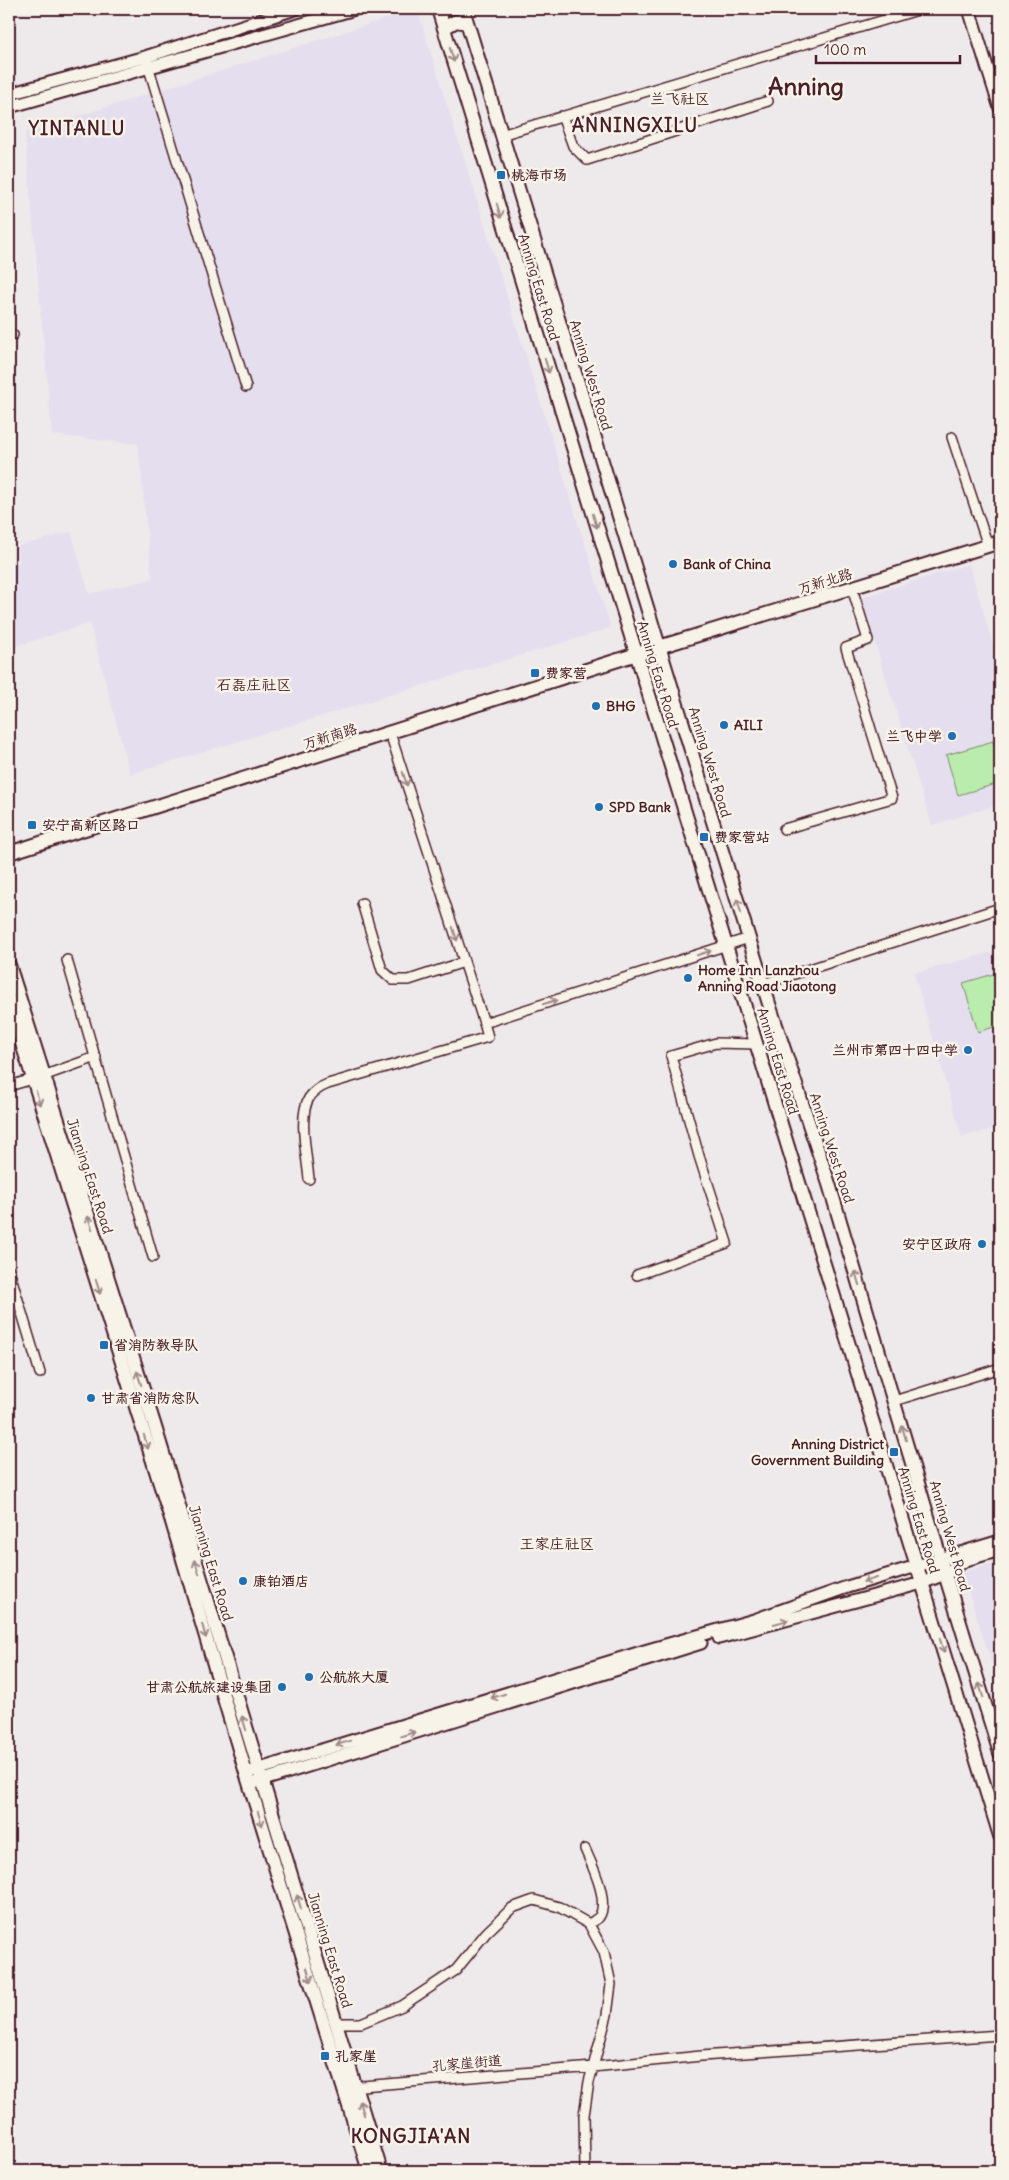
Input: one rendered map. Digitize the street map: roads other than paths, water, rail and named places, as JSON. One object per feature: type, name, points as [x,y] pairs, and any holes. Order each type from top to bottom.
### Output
[{"type":"main road","name":"Anning East Road","points":[[438,9],[1000,1836]]},
{"type":"main road","name":"Anning West Road","points":[[463,9],[763,984],[829,1184],[1000,1753]]},
{"type":"main road","points":[[444,28],[456,21],[467,22]]},
{"type":"main road","name":"万新北路","points":[[659,647],[1000,542]]},
{"type":"main road","name":"万新南路","points":[[9,853],[659,647]]},
{"type":"main road","name":"Jianning East Road","points":[[9,964],[38,1078],[172,1522],[254,1777],[350,2087],[381,2171]]},
{"type":"main road","name":"Jianning East Road","points":[[9,1002],[38,1078]]},
{"type":"main road","points":[[935,1625],[944,1617],[959,1618]]},
{"type":"main road","name":"Jianning East Road","points":[[254,1777],[337,2023],[369,2171]]},
{"type":"street","points":[[9,107],[147,62],[295,9]]},
{"type":"street","points":[[9,94],[147,62],[355,9]]},
{"type":"street","points":[[501,135],[921,9]]},
{"type":"street","points":[[968,9],[1000,108]]},
{"type":"street","points":[[147,62],[246,387]]},
{"type":"street","points":[[562,116],[573,146],[587,160],[768,102]]},
{"type":"street","points":[[952,437],[988,546]]},
{"type":"street","points":[[784,830],[892,798],[846,648],[868,640],[852,588]]},
{"type":"street","points":[[310,1179],[304,1120],[305,1108],[310,1097],[317,1089],[333,1082],[488,1037],[390,733]]},
{"type":"street","points":[[362,903],[382,970],[394,980],[409,980],[464,962]]},
{"type":"street","points":[[763,984],[1000,908]]},
{"type":"street","points":[[484,1023],[749,938]]},
{"type":"street","points":[[67,960],[153,1257]]},
{"type":"street","points":[[637,1275],[727,1243],[699,1156],[672,1056],[716,1043],[756,1044]]},
{"type":"street","points":[[9,1086],[38,1078],[96,1057]]},
{"type":"street","points":[[9,1270],[40,1373]]},
{"type":"street","points":[[894,1401],[1000,1368]]},
{"type":"street","points":[[254,1777],[648,1650],[754,1620],[847,1587],[1000,1541]]},
{"type":"street","points":[[254,1777],[650,1658],[922,1583],[945,1574],[966,1560],[1000,1550]]},
{"type":"street","points":[[585,1849],[596,1876],[603,1904],[599,1917],[589,1924]]},
{"type":"street","points":[[337,2023],[361,2023],[402,2006],[456,1970],[486,1933],[512,1908],[534,1900],[559,1907],[589,1924],[604,1952],[611,1984],[607,2014],[593,2067],[584,2115],[585,2171]]},
{"type":"street","name":"孔家崖街道","points":[[350,2087],[701,2056],[1000,2035]]},
{"type":"place","name":"桃海市场","points":[[501,175]]},
{"type":"place","name":"Bank of China","points":[[673,564]]},
{"type":"place","name":"费家营","points":[[535,673]]},
{"type":"place","name":"BHG","points":[[596,706]]},
{"type":"place","name":"AILI","points":[[724,725]]},
{"type":"place","name":"兰飞中学","points":[[952,736]]},
{"type":"place","name":"SPD Bank","points":[[599,807]]},
{"type":"place","name":"安宁高新区路口","points":[[32,825]]},
{"type":"place","name":"费家营站","points":[[704,837]]},
{"type":"place","name":"Home Inn Lanzhou Anning Road Jiaotong","points":[[688,978]]},
{"type":"place","name":"兰州市第四十四中学","points":[[968,1050]]},
{"type":"place","name":"安宁区政府","points":[[982,1244]]},
{"type":"place","name":"省消防教导队","points":[[104,1345]]},
{"type":"place","name":"甘肃省消防总队","points":[[91,1398]]},
{"type":"place","name":"Anning District Government Building","points":[[894,1452]]},
{"type":"place","name":"康铂酒店","points":[[243,1581]]},
{"type":"place","name":"公航旅大厦","points":[[309,1677]]},
{"type":"place","name":"甘肃公航旅建设集团","points":[[282,1687]]},
{"type":"place","name":"孔家崖","points":[[325,2056]]},
{"type":"district","name":"Anning","points":[[806,87]]},
{"type":"district","name":"兰飞社区","points":[[680,99]]},
{"type":"district","name":"ANNINGXILU","points":[[635,125]]},
{"type":"district","name":"YINTANLU","points":[[77,128]]},
{"type":"district","name":"石磊庄社区","points":[[254,685]]},
{"type":"district","name":"王家庄社区","points":[[557,1544]]},
{"type":"district","name":"KONGJIA'AN","points":[[411,2136]]}]
